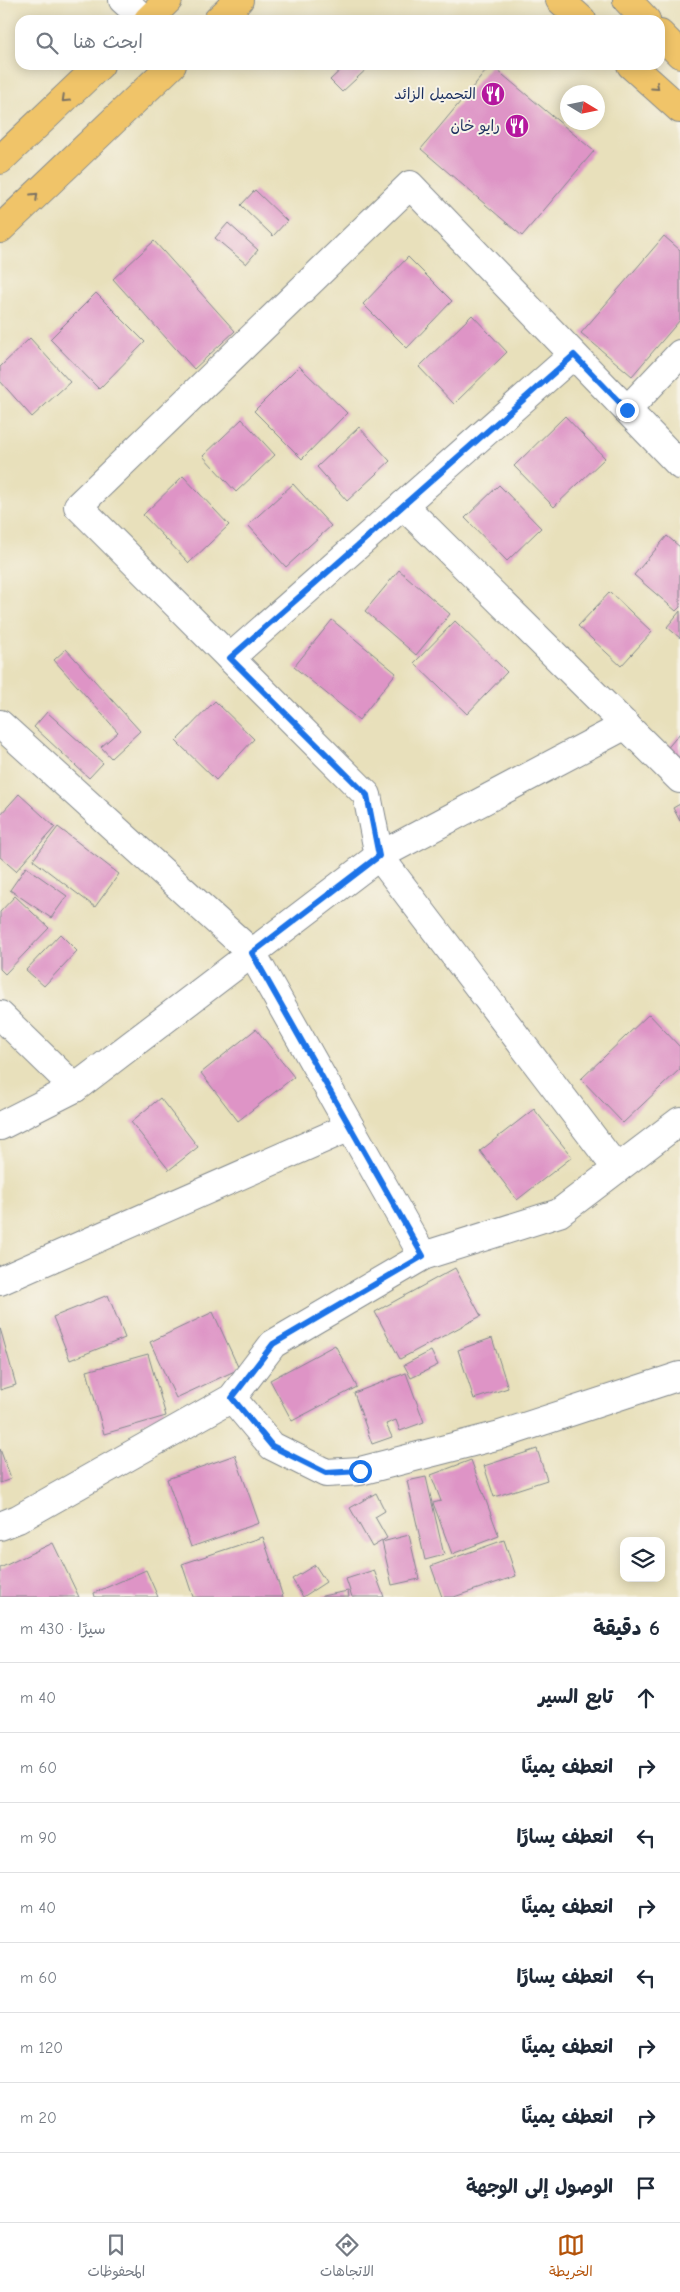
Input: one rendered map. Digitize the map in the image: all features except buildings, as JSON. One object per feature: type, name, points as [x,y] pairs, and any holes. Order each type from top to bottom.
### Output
[{"type":"main road","points":[[152,15],[168,0]]},
{"type":"main road","points":[[223,15],[239,0]]},
{"type":"main road","points":[[560,0],[576,15]]},
{"type":"main road","points":[[627,0],[641,15]]},
{"type":"main road","points":[[665,39],[680,54]]},
{"type":"main road","points":[[0,160],[95,70]]},
{"type":"main road","points":[[0,229],[167,70]]},
{"type":"main road","points":[[637,70],[680,109]]},
{"type":"street","points":[[123,0],[140,15]]},
{"type":"street","points":[[616,1169],[379,856],[367,795],[78,506],[410,185],[680,465]]},
{"type":"street","points":[[627,410],[680,354]]},
{"type":"street","points":[[230,658],[574,355]]},
{"type":"street","points":[[403,505],[680,779]]},
{"type":"street","points":[[0,724],[252,953],[423,1256]]},
{"type":"street","points":[[0,1126],[75,1088],[379,856],[626,725]]},
{"type":"street","points":[[0,1015],[75,1088]]},
{"type":"street","points":[[0,1526],[18,1519],[232,1398],[273,1344],[423,1256],[559,1213],[680,1121]]},
{"type":"street","points":[[0,1281],[350,1127]]},
{"type":"street","points":[[232,1398],[272,1446],[326,1473],[360,1471],[500,1435],[680,1376]]},
{"type":"place","name":"التحميل الزائد","points":[[493,94]]},
{"type":"place","name":"رايو خان","points":[[517,126]]},
{"type":"route","points":[[360,1471],[326,1473],[272,1446],[232,1398],[273,1344],[423,1256],[252,953],[379,856],[367,795],[230,658],[574,355],[627,410]]}]
